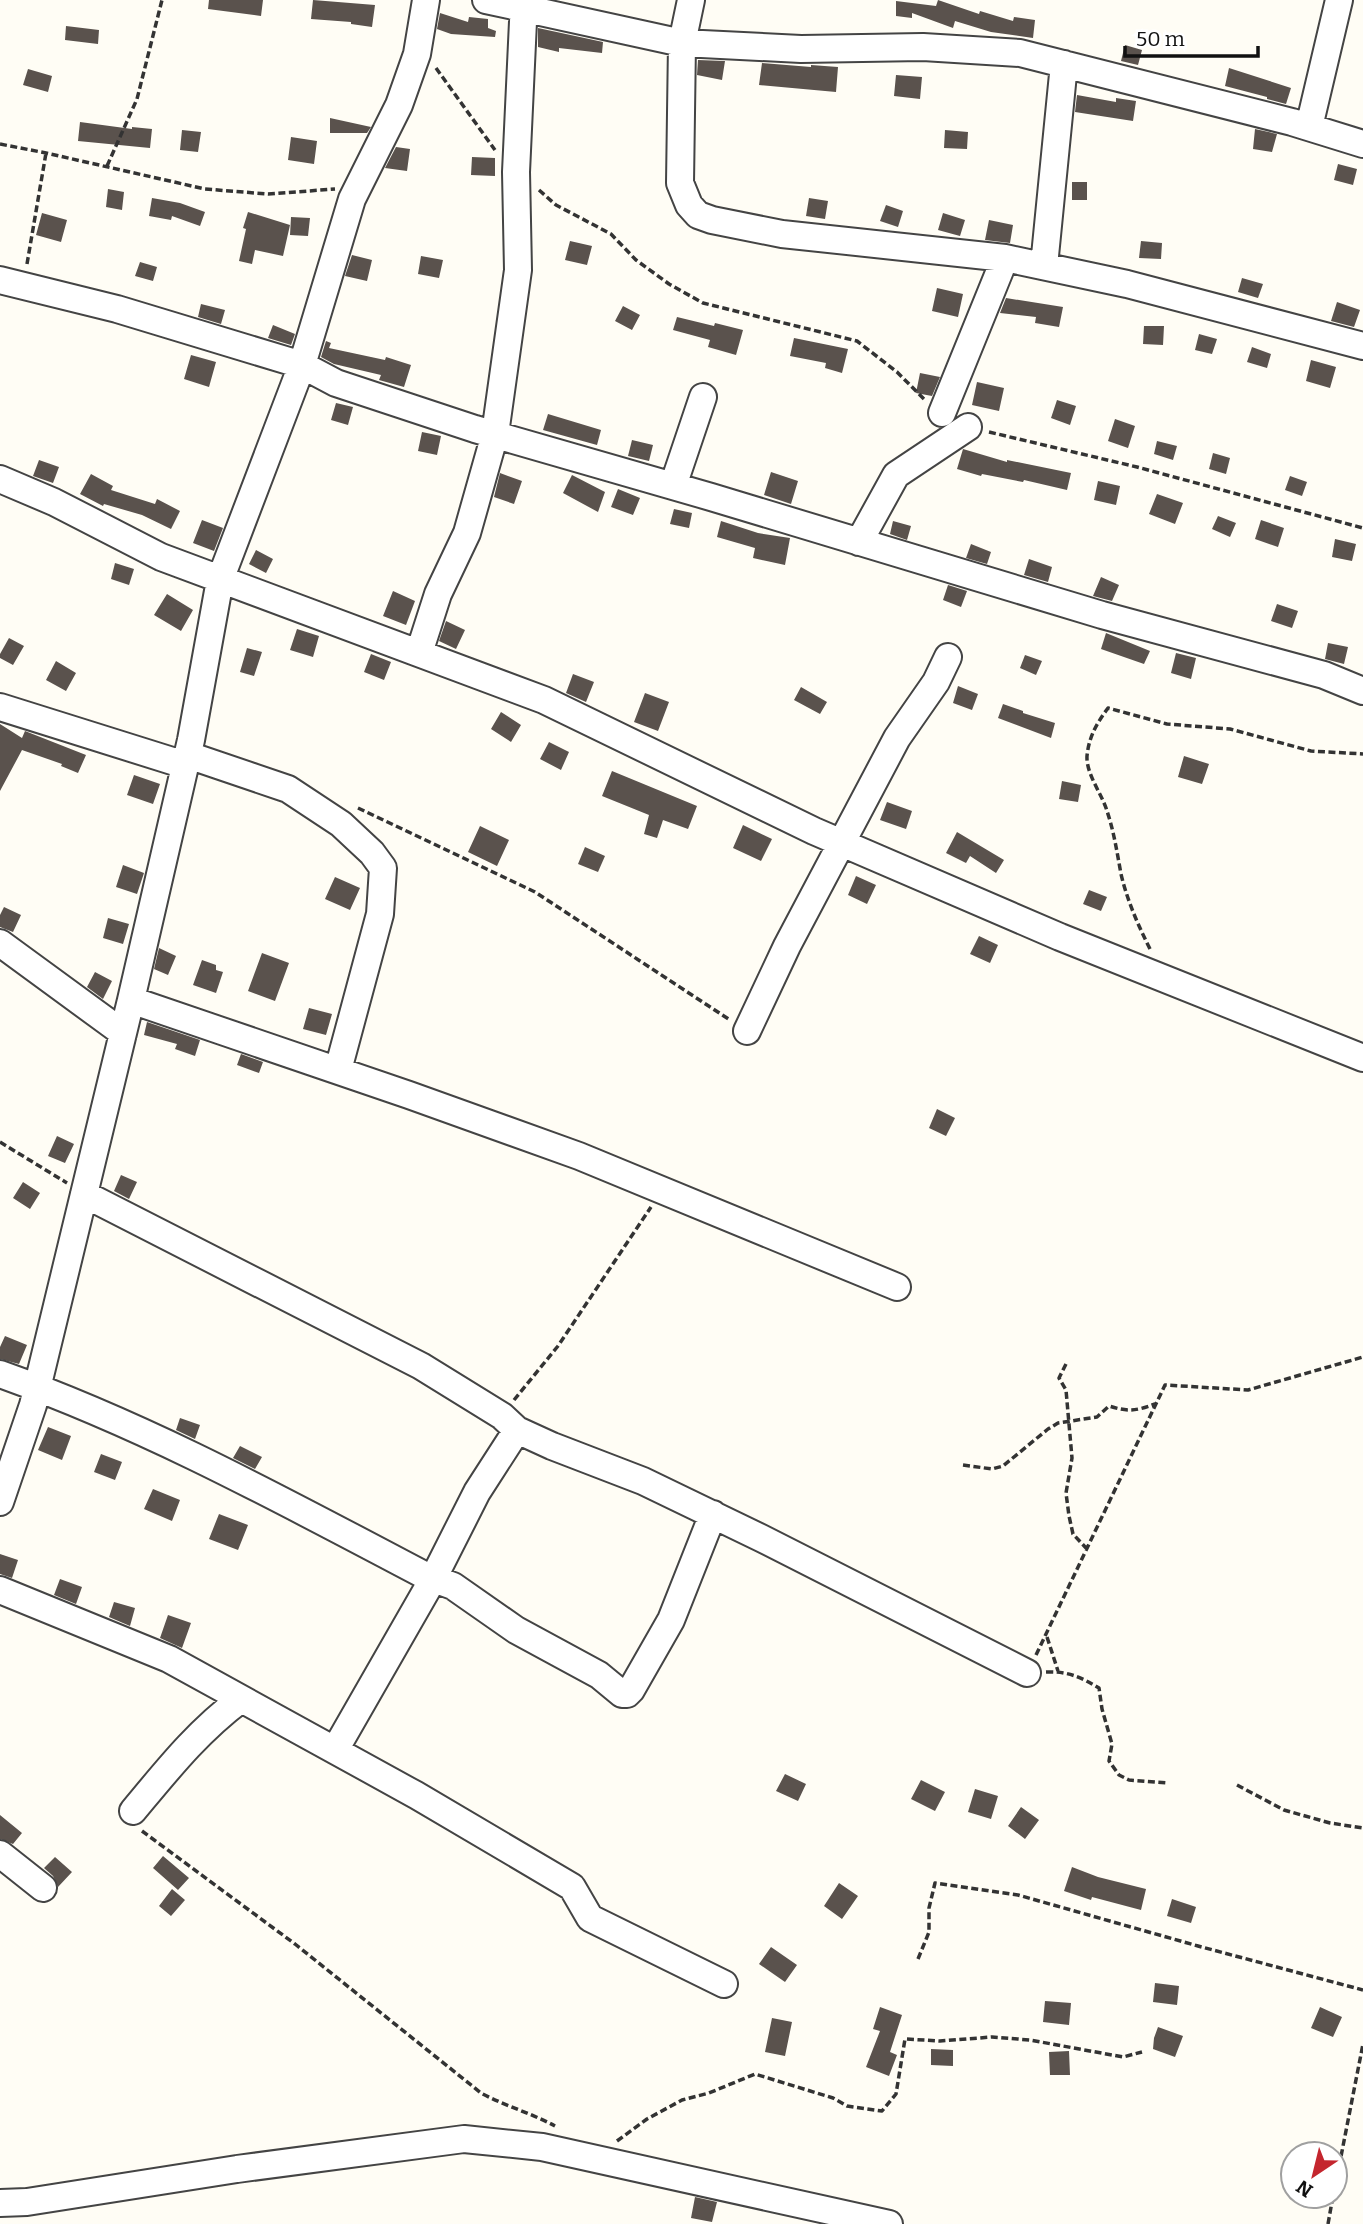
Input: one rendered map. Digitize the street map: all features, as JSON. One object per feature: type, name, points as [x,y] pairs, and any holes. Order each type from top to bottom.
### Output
[{"type":"street","points":[[0,1502],[37,1388],[124,1033],[187,760],[220,580],[302,365],[352,199],[399,105],[419,44],[426,0]]},
{"type":"street","points":[[486,0],[524,4],[682,43],[801,49],[923,47],[1020,53],[1309,127],[1363,144]]},
{"type":"street","points":[[691,0],[682,43],[680,183],[689,205],[698,215],[782,234],[1005,258],[1127,284],[1363,346]]},
{"type":"street","points":[[1309,127],[1339,0]]},
{"type":"street","points":[[419,653],[438,594],[467,533],[495,434],[518,270],[516,172],[524,4]]},
{"type":"street","points":[[1044,266],[1064,64]]},
{"type":"street","points":[[942,413],[1005,258]]},
{"type":"street","points":[[12,283],[117,309],[302,365],[336,383],[495,434],[1089,611],[1324,675],[1363,691]]},
{"type":"street","points":[[673,486],[703,397]]},
{"type":"street","points":[[859,542],[896,475],[968,427]]},
{"type":"street","points":[[0,479],[54,502],[161,557],[544,700],[841,842],[1060,937],[1363,1058]]},
{"type":"street","points":[[747,1031],[841,842],[897,738],[936,682],[948,657]]},
{"type":"street","points":[[0,707],[288,789],[341,824],[372,853],[383,868],[380,914],[338,1070]]},
{"type":"street","points":[[0,943],[124,1033]]},
{"type":"street","points":[[131,1000],[579,1156],[897,1287]]},
{"type":"street","points":[[84,1194],[421,1366],[509,1423],[552,1446],[643,1481],[713,1514],[1027,1673]]},
{"type":"street","points":[[0,1374],[194,1455],[433,1579],[453,1586],[516,1630],[599,1675],[622,1694],[627,1694],[671,1620],[713,1514]]},
{"type":"street","points":[[335,1750],[433,1579],[509,1423]]},
{"type":"street","points":[[0,1590],[169,1659],[416,1795],[572,1887],[590,1918],[724,1984]]},
{"type":"street","points":[[133,1811],[197,1735],[241,1699]]},
{"type":"street","points":[[0,1854],[43,1888]]},
{"type":"street","points":[[0,2203],[27,2202],[237,2169],[464,2139],[542,2147],[889,2224]]},
{"type":"path","points":[[107,166],[137,99],[162,0]]},
{"type":"path","points":[[419,44],[488,142],[516,172],[556,205],[611,234],[636,260],[669,284],[703,303],[857,341],[897,372],[922,398],[942,413]]},
{"type":"path","points":[[0,144],[205,189],[268,194],[358,187]]},
{"type":"path","points":[[12,283],[47,153]]},
{"type":"path","points":[[968,427],[1137,467],[1363,528]]},
{"type":"path","points":[[1165,979],[1133,914],[1122,876],[1115,836],[1087,758],[1093,728],[1108,708],[1167,724],[1230,729],[1311,751],[1363,754]]},
{"type":"path","points":[[355,807],[535,892],[747,1031]]},
{"type":"path","points":[[0,1142],[84,1194]]},
{"type":"path","points":[[509,1423],[662,1190]]},
{"type":"path","points":[[1167,1783],[1129,1780],[1119,1775],[1109,1761],[1112,1744],[1099,1688],[1079,1676],[1058,1671],[1027,1673],[1165,1385],[1248,1390],[1363,1357]]},
{"type":"path","points":[[1066,1364],[1059,1378],[1066,1390],[1072,1458],[1066,1493],[1073,1534],[1087,1549]]},
{"type":"path","points":[[963,1465],[992,1469],[1003,1466],[1058,1423],[1097,1417],[1109,1406],[1126,1411],[1140,1410],[1156,1404]]},
{"type":"path","points":[[1046,1634],[1058,1671]]},
{"type":"path","points":[[1237,1785],[1284,1810],[1330,1823],[1363,1828]]},
{"type":"path","points":[[133,1811],[134,1823],[142,1831],[295,1944],[481,2093],[561,2129]]},
{"type":"path","points":[[919,1959],[929,1932],[929,1908],[935,1883],[1018,1895],[1363,1990]]},
{"type":"path","points":[[607,2161],[618,2140],[647,2119],[682,2100],[709,2093],[755,2074],[833,2098],[846,2106],[882,2111],[896,2094],[905,2039],[940,2041],[992,2037],[1030,2040],[1123,2056],[1142,2052]]},
{"type":"path","points":[[1344,2140],[1363,2044]]},
{"type":"building","points":[[209,0],[263,0],[261,16],[208,9]]},
{"type":"building","points":[[313,0],[375,5],[372,27],[351,22],[311,19]]},
{"type":"building","points":[[938,0],[979,14],[980,11],[1013,21],[1014,17],[1035,20],[1033,38],[991,32],[955,21],[953,28],[912,13],[912,18],[896,16],[896,1],[936,6]]},
{"type":"building","points":[[440,13],[468,22],[469,17],[488,19],[488,28],[496,31],[495,37],[451,34],[437,29]]},
{"type":"building","points":[[66,26],[99,30],[98,44],[65,40]]},
{"type":"building","points":[[538,28],[603,42],[602,53],[559,48],[559,52],[538,47]]},
{"type":"building","points":[[1125,45],[1142,50],[1138,65],[1121,61]]},
{"type":"building","points":[[698,60],[725,61],[722,80],[697,75]]},
{"type":"building","points":[[762,63],[838,67],[836,92],[759,85]]},
{"type":"building","points":[[1229,68],[1291,88],[1286,104],[1225,86]]},
{"type":"building","points":[[28,69],[52,76],[48,92],[23,85]]},
{"type":"building","points":[[896,75],[922,77],[920,99],[894,96]]},
{"type":"building","points":[[1077,95],[1116,102],[1116,98],[1136,101],[1133,121],[1075,112]]},
{"type":"building","points":[[330,118],[371,127],[367,133],[330,133]]},
{"type":"building","points":[[80,122],[152,129],[150,148],[78,141]]},
{"type":"building","points":[[1255,129],[1277,134],[1272,152],[1253,149]]},
{"type":"building","points":[[182,130],[201,132],[198,152],[180,150]]},
{"type":"building","points":[[945,130],[968,132],[967,149],[944,148]]},
{"type":"building","points":[[291,137],[317,141],[314,164],[288,160]]},
{"type":"building","points":[[396,147],[410,149],[407,171],[385,168]]},
{"type":"building","points":[[472,157],[495,158],[495,176],[471,175]]},
{"type":"building","points":[[1338,164],[1357,169],[1353,185],[1334,180]]},
{"type":"building","points":[[1072,182],[1087,182],[1087,200],[1072,200]]},
{"type":"building","points":[[108,189],[124,192],[122,210],[106,207]]},
{"type":"building","points":[[152,198],[180,203],[205,212],[200,226],[172,216],[171,220],[149,216]]},
{"type":"building","points":[[809,198],[828,201],[825,219],[806,216]]},
{"type":"building","points":[[886,205],[903,211],[898,227],[880,221]]},
{"type":"building","points":[[248,212],[290,225],[283,256],[255,250],[252,264],[239,261]]},
{"type":"building","points":[[42,213],[67,220],[61,242],[36,235]]},
{"type":"building","points":[[943,213],[965,220],[960,236],[938,230]]},
{"type":"building","points":[[291,217],[310,218],[308,236],[290,235]]},
{"type":"building","points":[[989,220],[1013,225],[1010,243],[985,240]]},
{"type":"building","points":[[570,241],[592,246],[587,265],[565,260]]},
{"type":"building","points":[[1141,241],[1162,243],[1161,259],[1139,258]]},
{"type":"building","points":[[352,255],[372,260],[367,281],[345,276]]},
{"type":"building","points":[[421,256],[443,260],[439,278],[418,274]]},
{"type":"building","points":[[140,262],[157,267],[153,281],[135,276]]},
{"type":"building","points":[[1242,278],[1263,284],[1258,298],[1238,292]]},
{"type":"building","points":[[937,288],[963,294],[958,317],[932,311]]},
{"type":"building","points":[[1006,298],[1063,307],[1059,327],[1035,323],[1036,317],[1000,313]]},
{"type":"building","points":[[1337,302],[1360,310],[1354,327],[1331,321]]},
{"type":"building","points":[[201,304],[225,310],[221,324],[198,317]]},
{"type":"building","points":[[623,306],[640,315],[632,330],[615,321]]},
{"type":"building","points":[[677,317],[743,330],[736,355],[708,347],[710,340],[673,330]]},
{"type":"building","points":[[273,325],[295,334],[291,345],[268,338]]},
{"type":"building","points":[[1144,326],[1164,326],[1163,345],[1143,344]]},
{"type":"building","points":[[1199,334],[1217,339],[1212,354],[1195,350]]},
{"type":"building","points":[[794,338],[848,349],[842,373],[825,368],[826,363],[790,356]]},
{"type":"building","points":[[326,341],[331,343],[329,348],[385,360],[386,357],[411,365],[404,387],[379,380],[381,375],[334,364],[321,357]]},
{"type":"building","points":[[1252,347],[1271,354],[1267,368],[1247,362]]},
{"type":"building","points":[[191,355],[216,362],[209,387],[184,379]]},
{"type":"building","points":[[1311,360],[1336,367],[1330,388],[1306,381]]},
{"type":"building","points":[[920,373],[940,377],[932,396],[916,393]]},
{"type":"building","points":[[977,382],[1004,388],[999,411],[972,405]]},
{"type":"building","points":[[1057,400],[1076,406],[1070,425],[1051,418]]},
{"type":"building","points":[[336,403],[353,407],[348,425],[331,420]]},
{"type":"building","points":[[548,414],[601,430],[597,445],[543,430]]},
{"type":"building","points":[[1115,419],[1135,426],[1128,448],[1108,441]]},
{"type":"building","points":[[422,432],[441,436],[437,455],[418,451]]},
{"type":"building","points":[[632,440],[653,445],[649,461],[628,456]]},
{"type":"building","points":[[1157,441],[1177,446],[1173,460],[1154,454]]},
{"type":"building","points":[[963,449],[1007,462],[1071,473],[1067,490],[1024,480],[981,476],[957,469]]},
{"type":"building","points":[[1213,453],[1230,458],[1226,474],[1209,469]]},
{"type":"building","points":[[39,460],[59,467],[53,483],[33,476]]},
{"type":"building","points":[[771,472],[798,481],[791,504],[764,495]]},
{"type":"building","points":[[500,473],[522,481],[514,504],[494,497]]},
{"type":"building","points":[[91,474],[113,486],[111,490],[155,504],[157,499],[180,511],[171,529],[142,515],[104,504],[103,506],[80,494]]},
{"type":"building","points":[[572,475],[605,492],[598,512],[563,493]]},
{"type":"building","points":[[1290,476],[1307,482],[1302,496],[1285,490]]},
{"type":"building","points":[[1098,481],[1120,486],[1116,505],[1094,500]]},
{"type":"building","points":[[618,489],[640,498],[633,515],[611,507]]},
{"type":"building","points":[[1157,494],[1183,503],[1175,524],[1149,514]]},
{"type":"building","points":[[674,509],[692,513],[689,528],[670,524]]},
{"type":"building","points":[[1218,516],[1236,523],[1230,537],[1212,529]]},
{"type":"building","points":[[202,520],[223,528],[214,551],[193,543]]},
{"type":"building","points":[[1261,520],[1284,528],[1278,547],[1255,539]]},
{"type":"building","points":[[721,521],[758,533],[790,538],[785,565],[753,558],[755,548],[717,537]]},
{"type":"building","points":[[893,521],[911,526],[907,540],[890,534]]},
{"type":"building","points":[[1335,539],[1356,544],[1352,561],[1332,557]]},
{"type":"building","points":[[971,544],[991,552],[987,564],[966,558]]},
{"type":"building","points":[[256,550],[273,559],[266,573],[249,564]]},
{"type":"building","points":[[1029,559],[1052,567],[1048,582],[1024,575]]},
{"type":"building","points":[[115,563],[134,569],[129,585],[111,579]]},
{"type":"building","points":[[1101,577],[1119,585],[1112,601],[1093,596]]},
{"type":"building","points":[[948,585],[967,591],[961,607],[943,600]]},
{"type":"building","points":[[393,591],[415,601],[406,625],[383,616]]},
{"type":"building","points":[[167,594],[193,610],[181,631],[154,615]]},
{"type":"building","points":[[1277,604],[1298,611],[1292,628],[1271,621]]},
{"type":"building","points":[[446,621],[465,630],[456,649],[439,641]]},
{"type":"building","points":[[297,629],[319,636],[313,657],[290,650]]},
{"type":"building","points":[[1106,633],[1150,651],[1144,664],[1101,649]]},
{"type":"building","points":[[9,638],[24,646],[13,665],[0,658]]},
{"type":"building","points":[[1328,643],[1348,647],[1344,664],[1325,659]]},
{"type":"building","points":[[247,648],[262,652],[254,676],[240,672]]},
{"type":"building","points":[[1176,653],[1196,658],[1191,679],[1171,673]]},
{"type":"building","points":[[371,654],[391,662],[384,680],[364,672]]},
{"type":"building","points":[[1025,655],[1042,661],[1036,675],[1020,668]]},
{"type":"building","points":[[56,661],[76,673],[66,691],[46,680]]},
{"type":"building","points":[[573,674],[594,682],[586,702],[566,693]]},
{"type":"building","points":[[958,686],[978,694],[972,710],[953,703]]},
{"type":"building","points":[[801,687],[827,702],[820,714],[794,700]]},
{"type":"building","points":[[645,693],[669,702],[658,731],[634,722]]},
{"type":"building","points":[[1003,704],[1055,723],[1051,738],[998,718]]},
{"type":"building","points":[[501,712],[521,725],[511,742],[491,729]]},
{"type":"building","points":[[0,724],[22,738],[25,731],[86,755],[78,773],[61,766],[62,764],[22,750],[0,791]]},
{"type":"building","points":[[549,742],[569,752],[561,770],[540,759]]},
{"type":"building","points":[[1184,756],[1209,764],[1202,784],[1178,777]]},
{"type":"building","points":[[612,771],[697,806],[688,829],[663,820],[657,838],[644,834],[649,815],[602,796]]},
{"type":"building","points":[[134,775],[160,784],[153,804],[127,795]]},
{"type":"building","points":[[1062,781],[1081,785],[1078,802],[1059,799]]},
{"type":"building","points":[[887,802],[912,811],[906,829],[880,820]]},
{"type":"building","points":[[743,825],[772,839],[761,861],[733,848]]},
{"type":"building","points":[[480,826],[509,840],[497,866],[468,852]]},
{"type":"building","points":[[957,832],[1004,860],[996,873],[970,856],[966,863],[946,853]]},
{"type":"building","points":[[585,847],[605,856],[598,872],[578,864]]},
{"type":"building","points":[[123,865],[144,873],[137,894],[116,887]]},
{"type":"building","points":[[856,876],[876,885],[867,904],[848,895]]},
{"type":"building","points":[[335,877],[360,888],[350,910],[325,899]]},
{"type":"building","points":[[1089,890],[1107,897],[1101,911],[1083,904]]},
{"type":"building","points":[[4,907],[21,915],[13,932],[0,927],[0,915]]},
{"type":"building","points":[[108,918],[129,924],[123,944],[103,938]]},
{"type":"building","points":[[979,936],[998,945],[990,963],[970,954]]},
{"type":"building","points":[[159,948],[176,956],[168,975],[154,969]]},
{"type":"building","points":[[262,953],[289,963],[275,1001],[248,991]]},
{"type":"building","points":[[202,960],[216,965],[216,970],[223,972],[216,993],[193,985]]},
{"type":"building","points":[[95,972],[112,981],[103,999],[87,987]]},
{"type":"building","points":[[309,1008],[332,1014],[326,1035],[303,1029]]},
{"type":"building","points":[[147,1022],[200,1040],[195,1056],[175,1049],[177,1044],[144,1035]]},
{"type":"building","points":[[241,1054],[263,1062],[259,1073],[237,1065]]},
{"type":"building","points":[[937,1109],[955,1118],[946,1136],[929,1128]]},
{"type":"building","points":[[57,1136],[74,1144],[65,1163],[48,1156]]},
{"type":"building","points":[[121,1175],[137,1182],[129,1199],[114,1191]]},
{"type":"building","points":[[23,1182],[40,1193],[30,1209],[13,1198]]},
{"type":"building","points":[[5,1336],[27,1345],[19,1364],[0,1359],[0,1347]]},
{"type":"building","points":[[180,1418],[200,1425],[195,1439],[176,1430]]},
{"type":"building","points":[[48,1427],[71,1436],[62,1460],[38,1450]]},
{"type":"building","points":[[240,1446],[262,1457],[255,1469],[233,1458]]},
{"type":"building","points":[[101,1454],[122,1462],[115,1480],[94,1472]]},
{"type":"building","points":[[153,1489],[180,1500],[172,1521],[144,1509]]},
{"type":"building","points":[[219,1514],[248,1525],[238,1550],[209,1539]]},
{"type":"building","points":[[0,1554],[18,1560],[12,1578],[0,1574]]},
{"type":"building","points":[[60,1579],[82,1587],[76,1604],[54,1595]]},
{"type":"building","points":[[114,1602],[135,1608],[130,1626],[109,1617]]},
{"type":"building","points":[[168,1615],[191,1623],[182,1648],[160,1638]]},
{"type":"building","points":[[785,1774],[806,1784],[798,1801],[776,1791]]},
{"type":"building","points":[[921,1780],[945,1792],[935,1811],[911,1799]]},
{"type":"building","points":[[975,1789],[998,1796],[991,1819],[968,1812]]},
{"type":"building","points":[[1021,1807],[1039,1820],[1025,1839],[1008,1826]]},
{"type":"building","points":[[0,1815],[22,1833],[13,1844],[0,1839]]},
{"type":"building","points":[[163,1856],[189,1878],[178,1890],[153,1868]]},
{"type":"building","points":[[55,1857],[72,1872],[58,1887],[53,1876],[44,1868]]},
{"type":"building","points":[[1072,1867],[1098,1877],[1146,1889],[1141,1910],[1092,1897],[1091,1900],[1064,1891]]},
{"type":"building","points":[[839,1883],[858,1896],[842,1919],[824,1906]]},
{"type":"building","points":[[172,1889],[185,1900],[171,1916],[159,1906]]},
{"type":"building","points":[[1172,1899],[1196,1907],[1191,1923],[1167,1916]]},
{"type":"building","points":[[771,1947],[797,1965],[785,1982],[759,1964]]},
{"type":"building","points":[[1155,1983],[1179,1986],[1177,2005],[1153,2002]]},
{"type":"building","points":[[1045,2001],[1071,2003],[1069,2025],[1043,2022]]},
{"type":"building","points":[[880,2007],[902,2015],[890,2052],[897,2055],[889,2076],[866,2067],[880,2031],[873,2029]]},
{"type":"building","points":[[1320,2007],[1342,2017],[1333,2037],[1311,2028]]},
{"type":"building","points":[[772,2018],[792,2022],[785,2056],[765,2052]]},
{"type":"building","points":[[1158,2027],[1183,2036],[1175,2057],[1153,2049]]},
{"type":"building","points":[[931,2049],[953,2050],[953,2066],[931,2065]]},
{"type":"building","points":[[1069,2051],[1070,2075],[1050,2075],[1049,2052]]},
{"type":"building","points":[[695,2197],[717,2202],[712,2222],[691,2218]]}]
